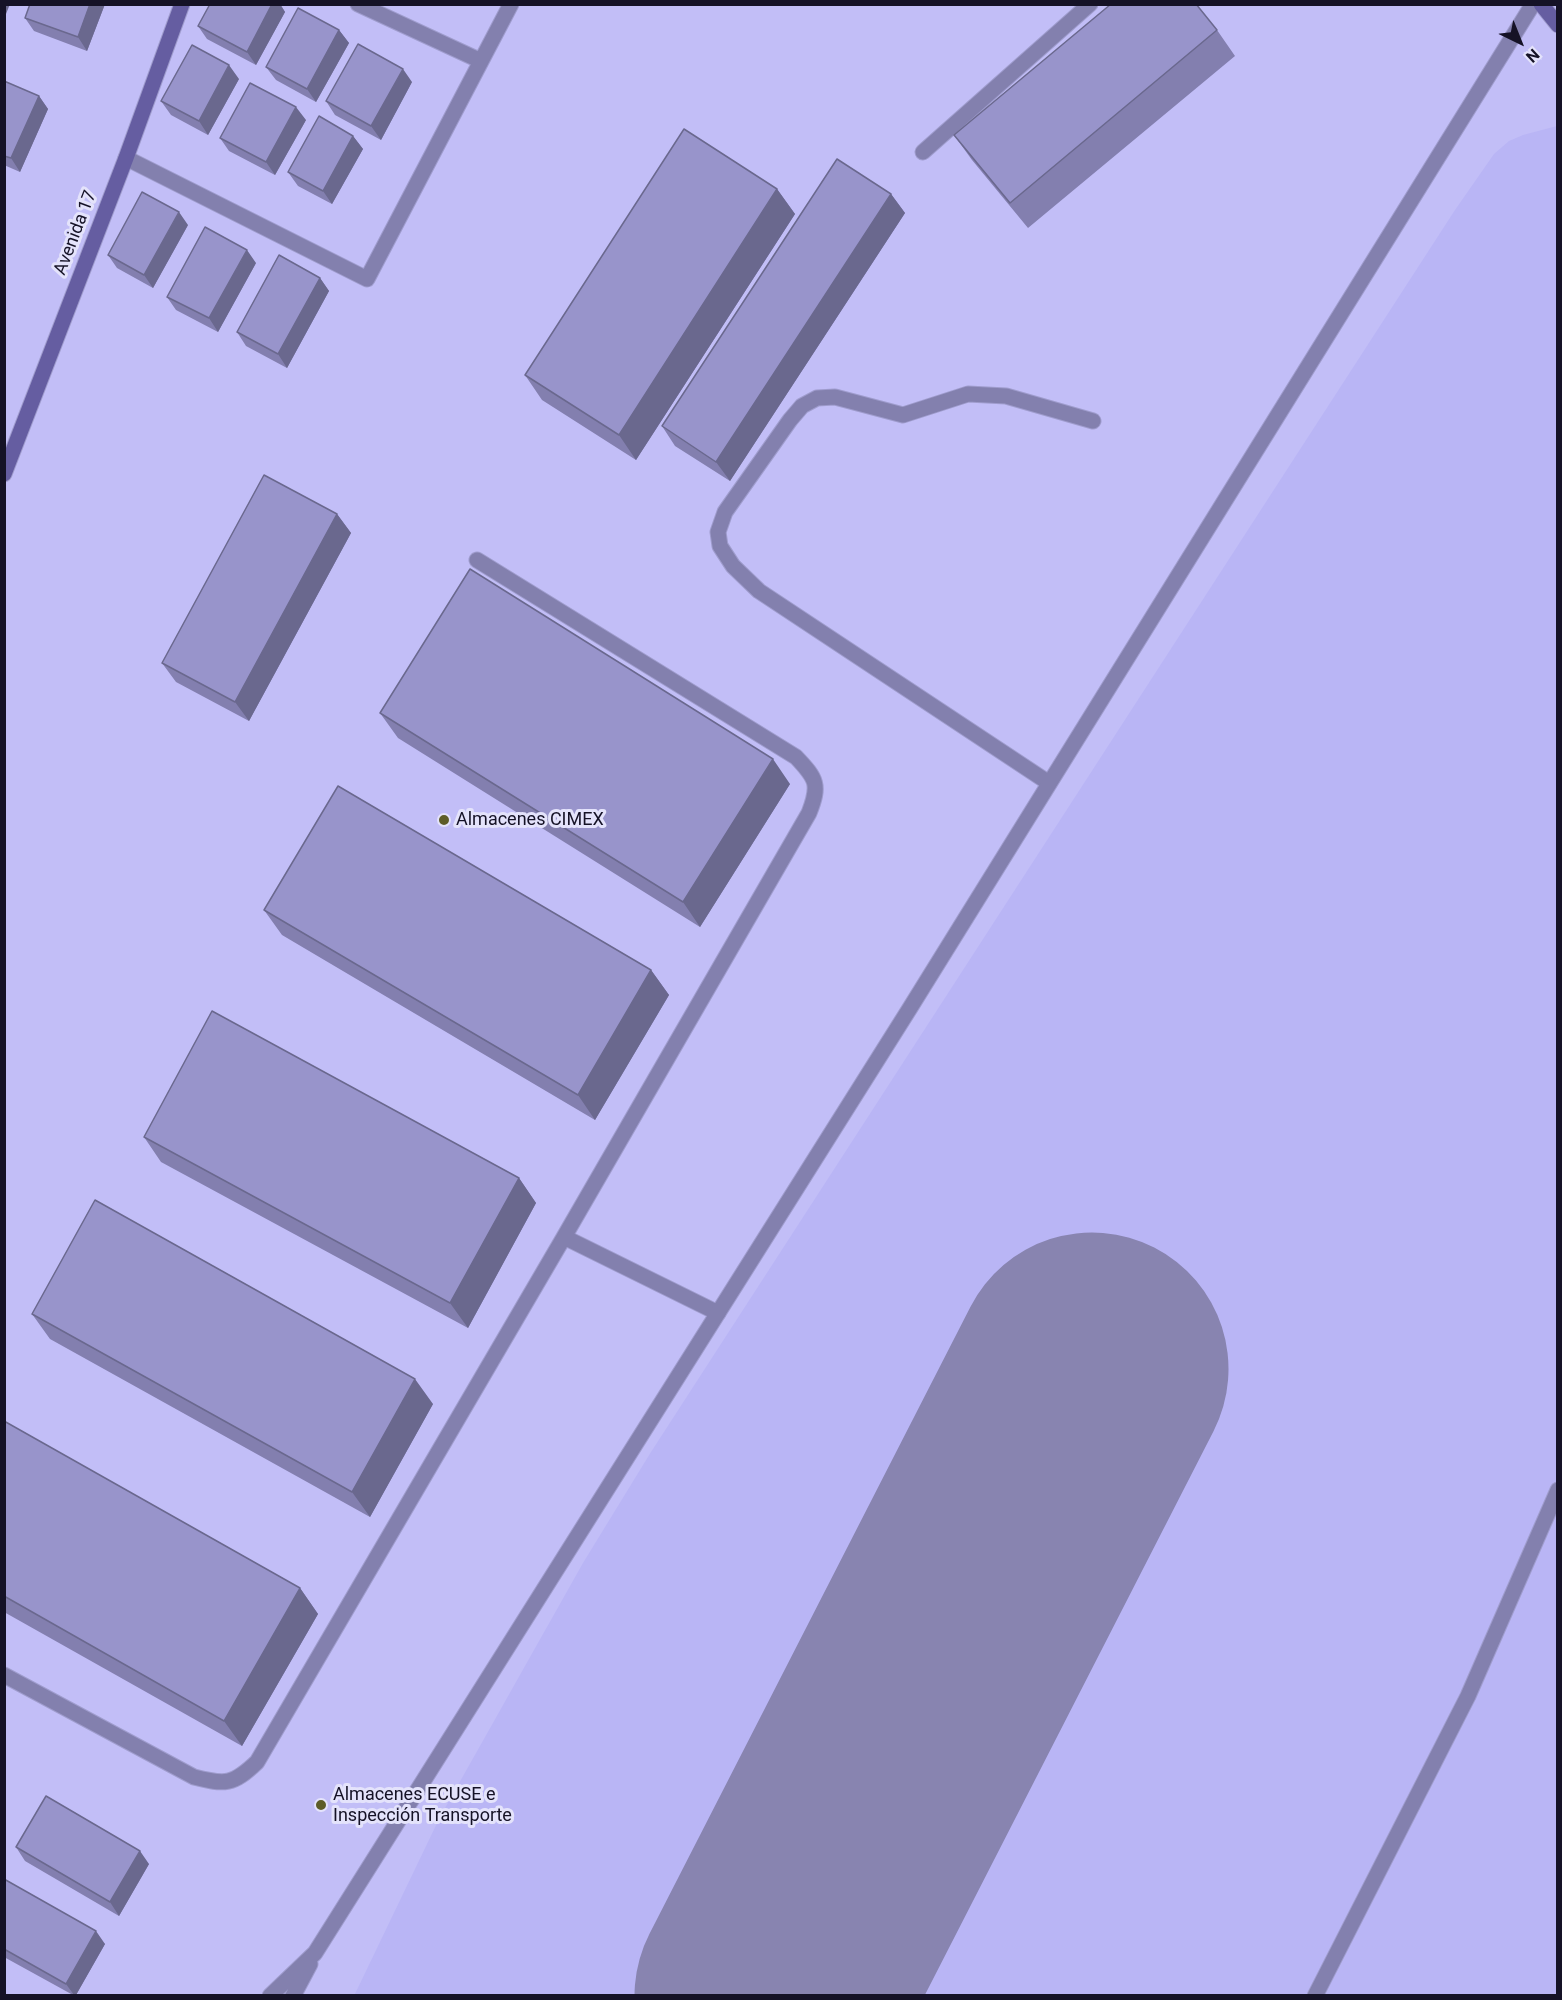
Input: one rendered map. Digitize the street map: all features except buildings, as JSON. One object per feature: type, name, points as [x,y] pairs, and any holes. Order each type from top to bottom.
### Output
[{"type":"street","name":"Avenida 17","points":[[4,474],[126,158],[182,4]]},
{"type":"street","points":[[358,4],[481,61]]},
{"type":"street","points":[[126,158],[368,279],[511,4]]},
{"type":"street","points":[[923,152],[1090,4]]},
{"type":"street","points":[[293,1995],[315,1953],[718,1313],[1533,4]]},
{"type":"street","points":[[1541,4],[1557,25]]},
{"type":"street","points":[[1049,783],[759,591],[733,566],[720,546],[718,532],[725,512],[790,420],[802,406],[817,398],[835,397],[903,415],[968,394],[1006,396],[1093,421]]},
{"type":"street","points":[[4,1675],[194,1777],[219,1783],[242,1777],[257,1762],[803,824],[816,793],[812,774],[796,757],[477,561]]},
{"type":"street","points":[[564,1237],[718,1313]]},
{"type":"street","points":[[1315,1995],[1468,1696],[1557,1490]]},
{"type":"street","points":[[270,1995],[315,1953]]},
{"type":"shaded area","points":[[1557,126],[1557,1995],[354,1996],[440,1817],[583,1563],[651,1452],[1455,210],[1494,154],[1509,141]]},
{"type":"runway","points":[[771,1996],[1092,1369]]},
{"type":"place","name":"Almacenes CIMEX","points":[[444,820]]},
{"type":"place","name":"Almacenes ECUSE e Inspección Transporte","points":[[321,1805]]}]
